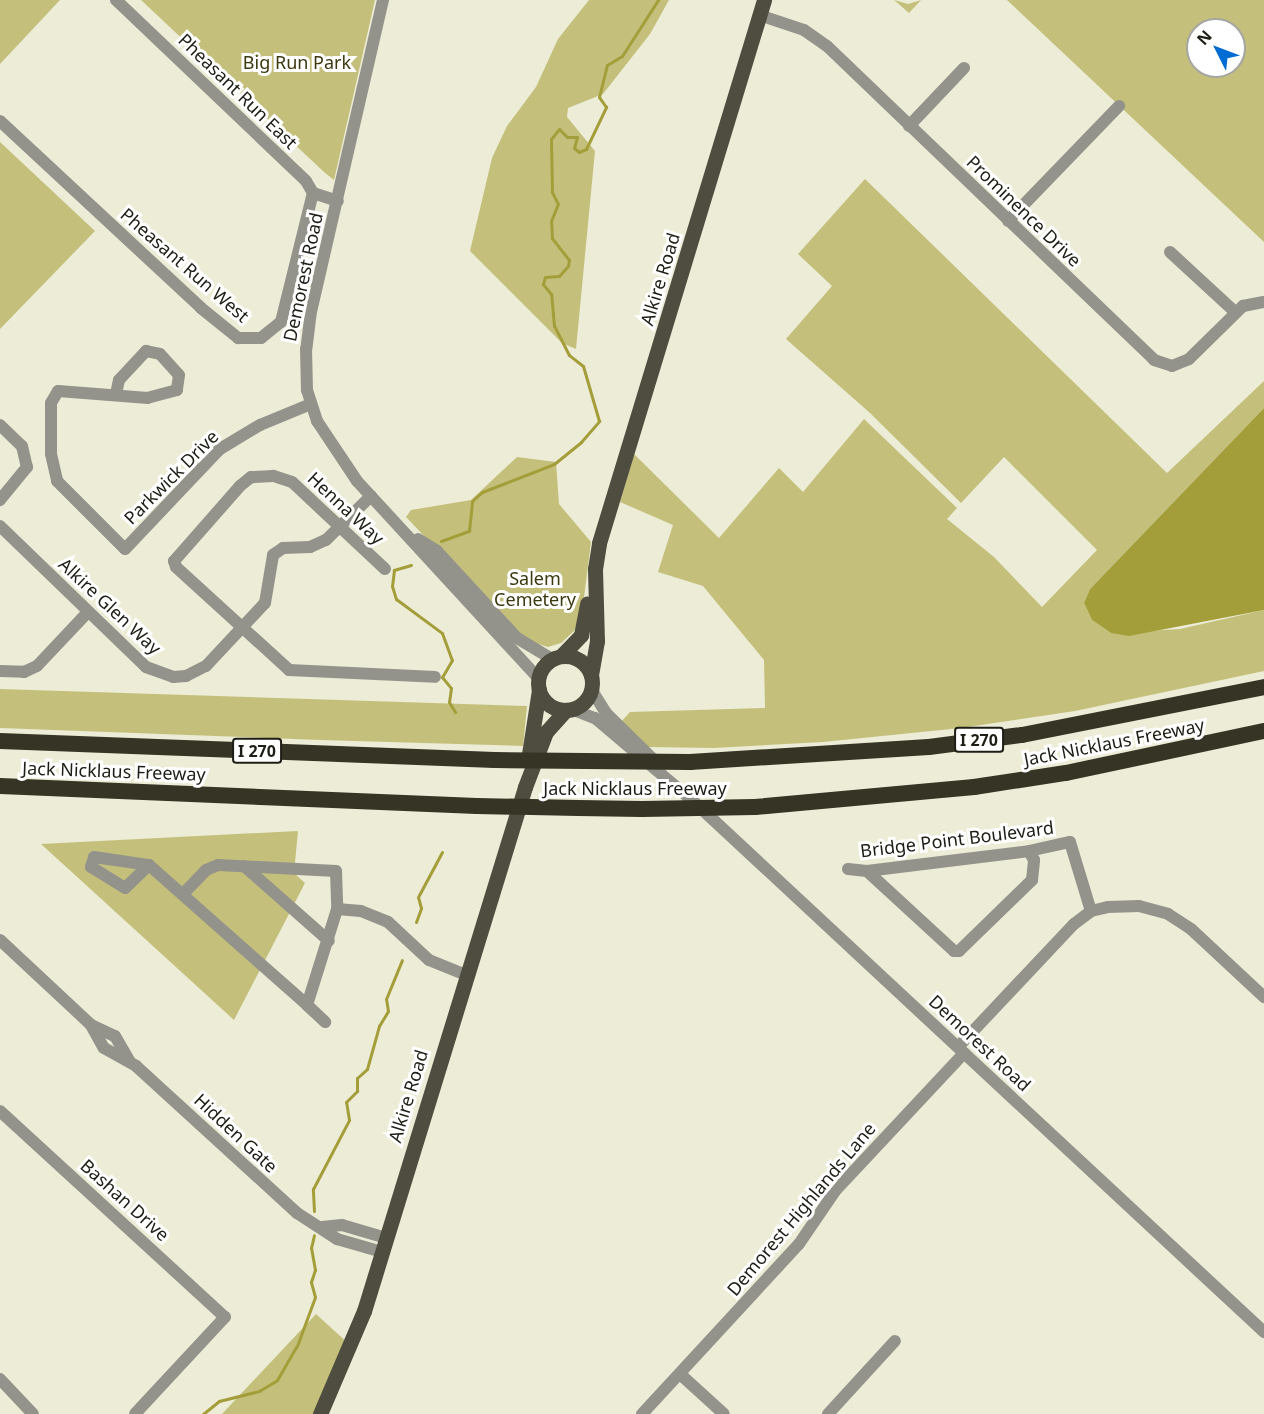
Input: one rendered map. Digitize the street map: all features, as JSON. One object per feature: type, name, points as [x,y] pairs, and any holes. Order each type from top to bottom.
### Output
[{"type":"highway","name":"Jack Nicklaus Freeway","points":[[0,741],[495,760],[690,762],[848,755],[1022,735],[1264,687]]},
{"type":"highway","name":"Jack Nicklaus Freeway","points":[[0,786],[477,806],[642,809],[755,807],[941,790],[1054,775],[1264,731]]},
{"type":"main road","name":"Alkire Road","points":[[591,682],[597,641],[595,569],[599,543],[762,7]]},
{"type":"main road","name":"Alkire Road","points":[[557,658],[584,630],[588,583],[595,569]]},
{"type":"main road","points":[[557,658],[579,659],[591,682],[585,701],[568,710],[550,706],[538,684],[557,658]]},
{"type":"main road","name":"Alkire Road","points":[[525,787],[538,684]]},
{"type":"main road","name":"Alkire Road","points":[[320,1414],[359,1325],[525,787],[546,732],[568,710]]},
{"type":"street","name":"Pheasant Run East","points":[[116,0],[306,181],[313,193]]},
{"type":"street","name":"Demorest Road","points":[[383,0],[307,340],[306,373],[311,404],[335,453],[371,496],[408,533],[538,684]]},
{"type":"street","name":"Prominence Drive","points":[[762,7],[816,37],[1147,355],[1172,366],[1189,359],[1235,312],[1253,302],[1264,302]]},
{"type":"street","points":[[909,126],[964,68]]},
{"type":"street","points":[[1008,221],[1119,106]]},
{"type":"street","name":"Pheasant Run West","points":[[0,121],[201,308],[238,338],[261,338],[281,322],[313,193]]},
{"type":"street","points":[[313,193],[338,201]]},
{"type":"street","points":[[1170,252],[1235,312]]},
{"type":"street","points":[[146,351],[160,354],[179,375],[177,390],[170,394],[148,398],[116,394],[119,380],[146,351]]},
{"type":"street","name":"Parkwick Drive","points":[[116,394],[63,390],[55,394],[51,403],[51,454],[57,482],[125,549],[220,449],[260,425],[311,404]]},
{"type":"street","points":[[0,425],[22,446],[27,467],[24,474],[0,500]]},
{"type":"street","name":"Henna Way","points":[[242,628],[174,561],[251,477],[273,476],[291,483],[385,569]]},
{"type":"street","name":"Alkire Glen Way","points":[[0,526],[146,667],[173,677],[197,673],[265,603],[273,555],[283,548],[317,545],[340,527],[371,496]]},
{"type":"street","name":"Demorest Road","points":[[408,533],[437,551],[517,638],[557,658]]},
{"type":"street","points":[[0,671],[24,672],[37,666],[88,612]]},
{"type":"street","points":[[242,628],[296,673],[435,677]]},
{"type":"street","name":"Demorest Road","points":[[591,682],[606,713],[670,781],[1264,1332]]},
{"type":"street","name":"Demorest Road","points":[[568,710],[595,718],[656,772],[670,781]]},
{"type":"street","name":"Bridge Point Boulevard","points":[[848,869],[867,871],[1029,851],[1070,842],[1091,911]]},
{"type":"street","points":[[867,871],[954,951],[960,951],[1032,880],[1034,860],[1029,851]]},
{"type":"street","points":[[149,865],[325,1022]]},
{"type":"street","points":[[183,894],[206,870],[218,865],[336,871],[337,909],[329,941],[307,1005]]},
{"type":"street","points":[[244,866],[329,941]]},
{"type":"street","points":[[1091,911],[1125,905],[1168,915],[1191,929],[1264,997]]},
{"type":"street","points":[[337,909],[360,911],[388,922],[429,960],[466,975]]},
{"type":"street","name":"Demorest Highlands Lane","points":[[642,1414],[799,1244],[835,1191],[1061,937],[1091,911]]},
{"type":"street","name":"Hidden Gate","points":[[0,940],[92,1025],[116,1036],[129,1060],[297,1213],[322,1227],[342,1225],[384,1245]]},
{"type":"street","name":"Bashan Drive","points":[[0,1111],[225,1317],[135,1414]]},
{"type":"street","points":[[828,1414],[895,1341]]},
{"type":"street","points":[[680,1374],[724,1414]]},
{"type":"street","points":[[0,1378],[33,1414]]},
{"type":"green space","points":[[0,0],[60,0],[0,64]]},
{"type":"green space","name":"Big Run Park","points":[[141,0],[375,0],[334,180],[324,172]]},
{"type":"green space","points":[[589,0],[669,0],[650,34],[603,94],[568,108],[567,117],[595,151],[576,349],[562,343],[470,251],[492,158],[507,126],[536,87],[558,39]]},
{"type":"green space","points":[[894,0],[908,4],[921,0],[909,13]]},
{"type":"green space","points":[[1007,0],[1264,0],[1264,242]]},
{"type":"green space","points":[[0,142],[95,231],[0,329]]},
{"type":"green space","points":[[865,179],[1167,473],[1264,381],[1264,408],[1090,589],[1084,603],[1092,620],[1111,633],[1180,629],[1264,610],[1264,671],[1075,711],[961,728],[823,742],[714,748],[647,747],[621,722],[630,712],[765,708],[764,660],[703,586],[658,572],[673,525],[620,502],[634,454],[719,538],[779,468],[803,492],[864,419],[957,508],[947,519],[994,557],[1042,607],[1097,550],[1004,457],[961,503],[870,413],[786,339],[832,286],[798,254]]},
{"type":"green space","name":"Salem Cemetery","points":[[517,457],[556,462],[559,504],[591,542],[582,613],[574,631],[561,643],[548,647],[529,641],[507,623],[406,517],[411,510],[471,500]]},
{"type":"green space","points":[[0,689],[527,706],[523,746],[320,740],[0,728]]},
{"type":"green space","points":[[298,831],[294,873],[305,883],[234,1020],[41,844]]},
{"type":"green space","points":[[316,1314],[350,1345],[320,1414],[222,1414]]},
{"type":"shaded area","points":[[1264,408],[1264,610],[1129,636],[1111,633],[1092,620],[1084,603],[1090,589]]},
{"type":"waterway","points":[[441,541],[469,531],[472,501],[482,492],[554,464],[581,442],[599,421],[583,366],[569,355],[554,326],[551,294],[543,284],[545,277],[559,276],[568,266],[569,260],[552,238],[551,221],[558,204],[552,192],[551,139],[559,129],[567,137],[577,137],[574,148],[579,152],[586,149],[606,107],[599,97],[607,65],[622,56],[658,0]]},
{"type":"waterway","points":[[411,565],[394,570],[392,586],[396,599],[442,633],[452,660],[442,677],[451,688],[449,702],[455,712]]},
{"type":"waterway","points":[[416,922],[421,908],[418,897],[442,852]]},
{"type":"waterway","points":[[314,1211],[313,1189],[349,1120],[346,1102],[357,1091],[357,1078],[367,1069],[379,1026],[388,1011],[386,999],[402,960]]},
{"type":"waterway","points":[[203,1414],[219,1401],[259,1391],[277,1380],[297,1346],[315,1297],[311,1282],[315,1270],[311,1248],[314,1235]]}]
